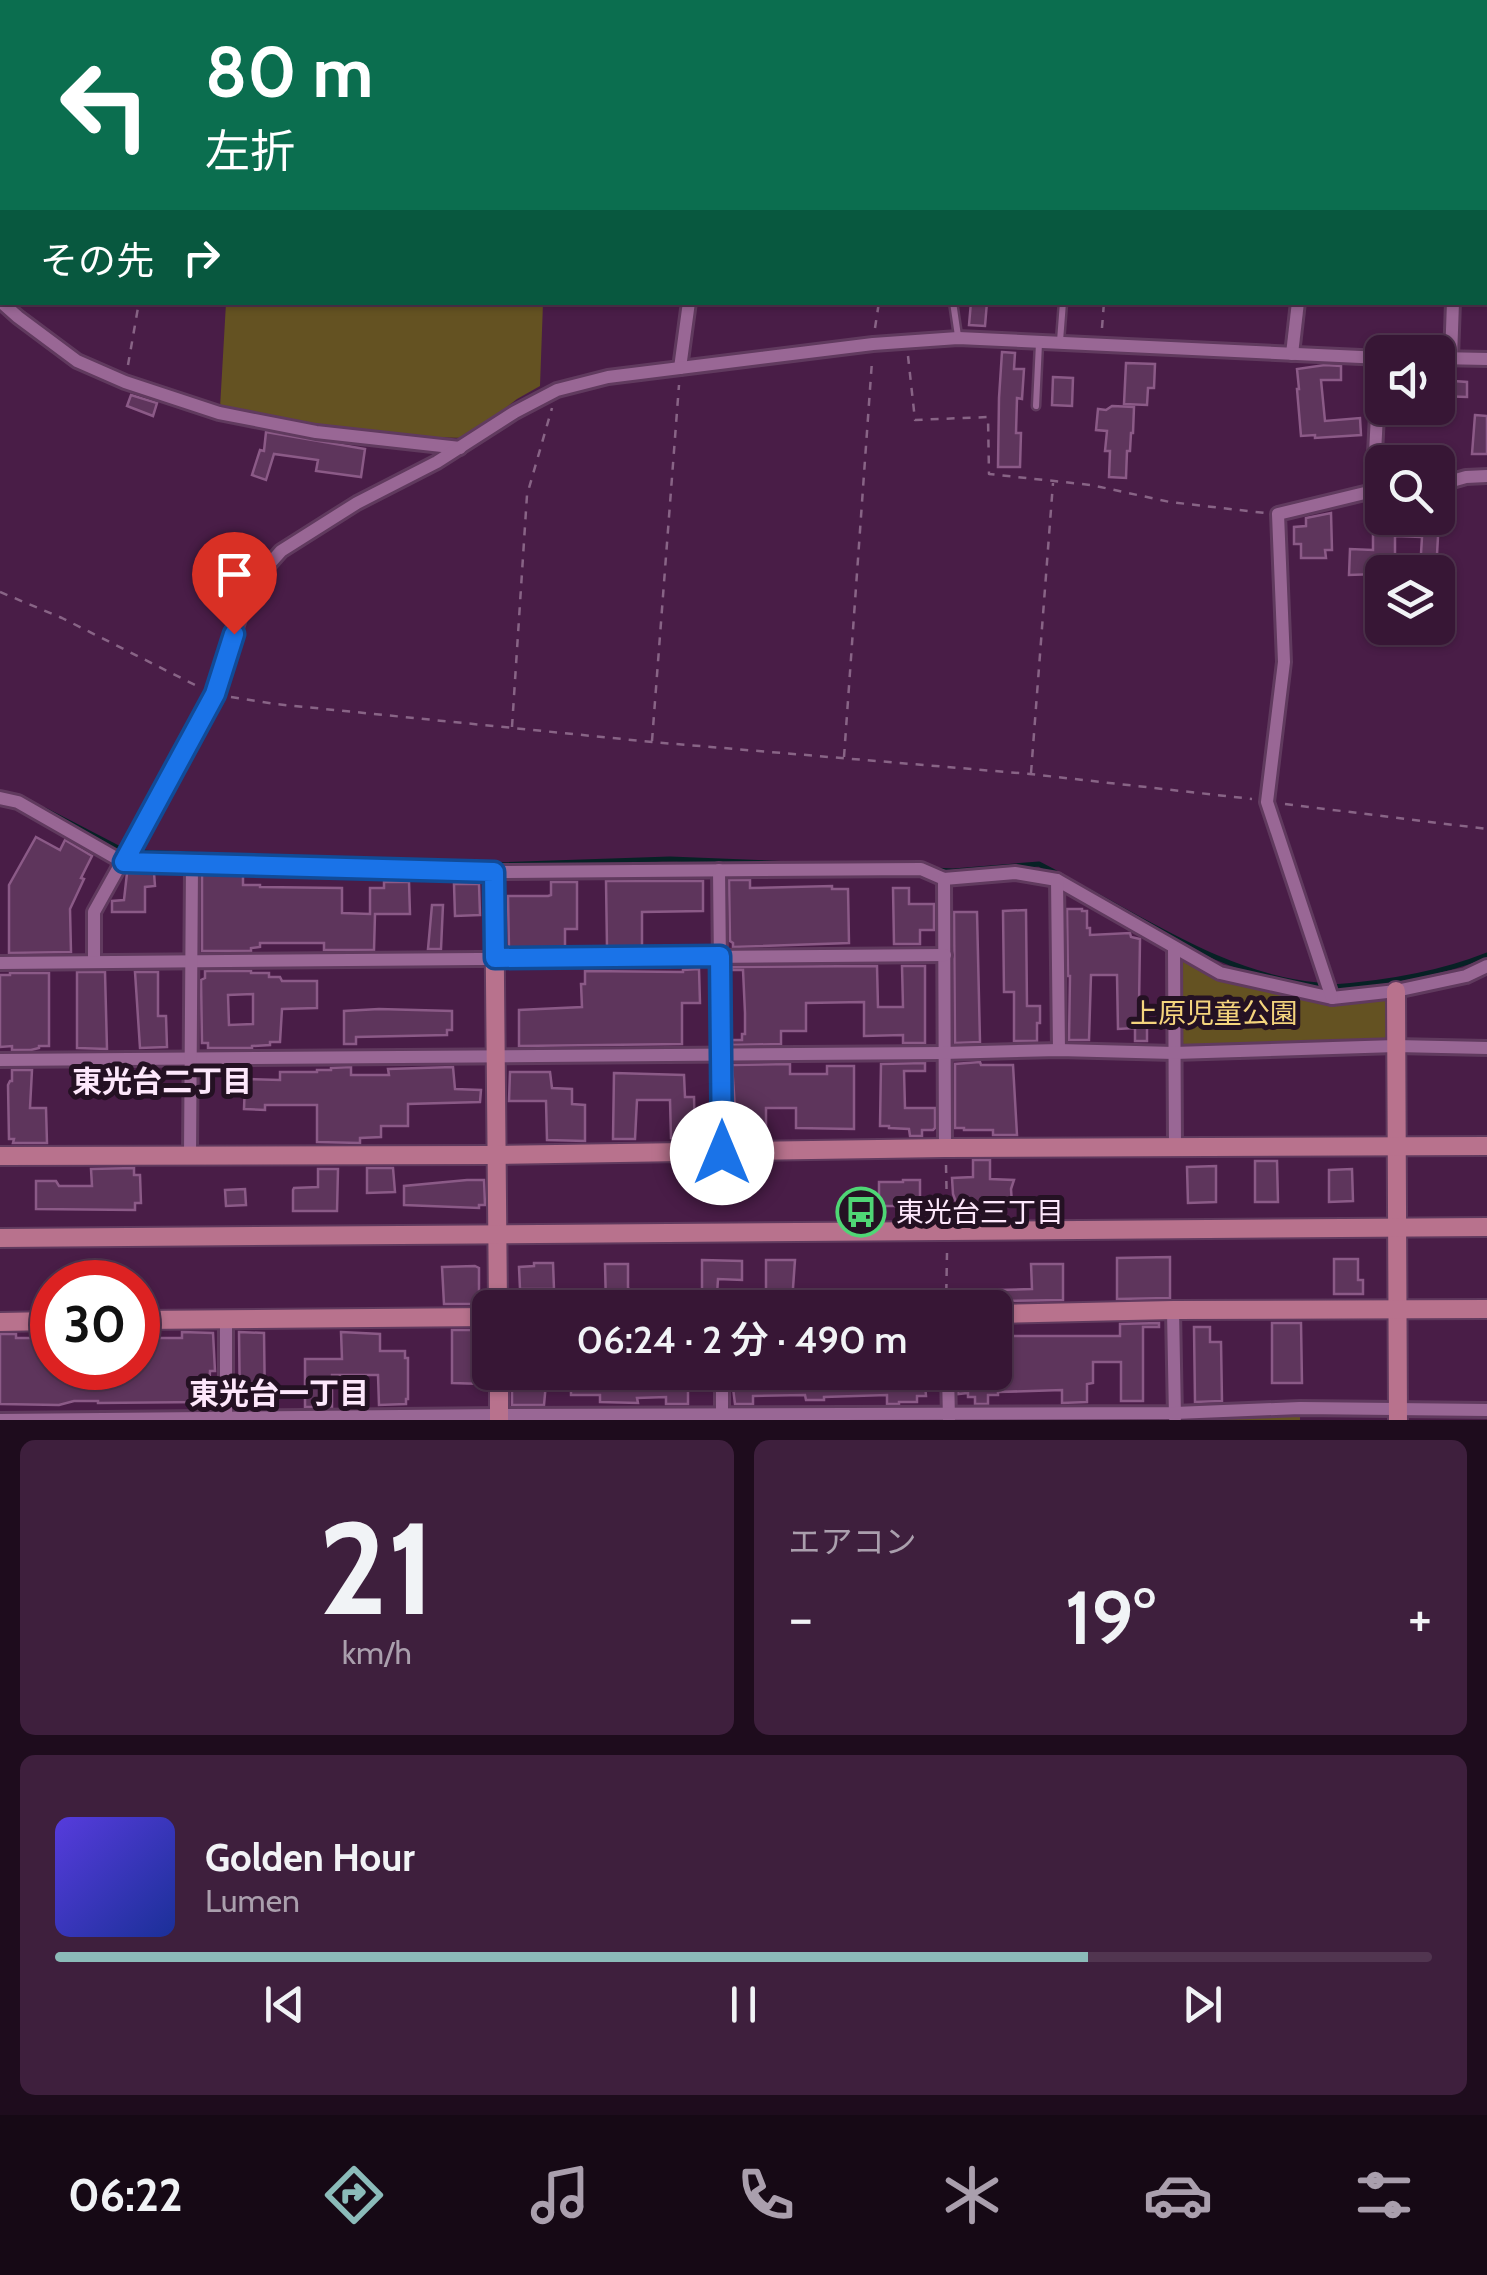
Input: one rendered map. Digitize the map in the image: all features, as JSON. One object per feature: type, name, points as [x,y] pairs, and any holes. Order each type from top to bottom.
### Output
[{"type":"street","points":[[4,305],[76,362],[218,413],[296,428],[460,448]]},
{"type":"street","points":[[680,368],[689,305]]},
{"type":"street","points":[[1292,354],[1298,305]]},
{"type":"street","points":[[1448,335],[1453,305]]},
{"type":"street","points":[[94,962],[94,912],[215,694],[253,584],[281,551],[357,503],[437,462],[557,390],[608,377],[906,340],[1040,341],[1365,357]]},
{"type":"street","points":[[1455,358],[1487,359]]},
{"type":"street","points":[[1455,480],[1487,476]]},
{"type":"street","points":[[1332,998],[1267,802],[1284,662],[1278,514],[1365,494]]},
{"type":"street","points":[[0,798],[18,802],[124,862],[494,872],[921,870],[944,878],[1015,873],[1058,880],[1220,973],[1332,998],[1396,992],[1466,976],[1487,966]]},
{"type":"street","points":[[190,1156],[192,864]]},
{"type":"street","points":[[718,870],[722,1153]]},
{"type":"street","points":[[494,872],[498,1290]]},
{"type":"street","points":[[944,878],[946,1148]]},
{"type":"street","points":[[1058,880],[1059,1050]]},
{"type":"street","points":[[1174,948],[1175,1148]]},
{"type":"street","points":[[0,963],[945,954]]},
{"type":"street","points":[[1396,992],[1398,1415]]},
{"type":"street","points":[[0,1060],[1487,1048]]},
{"type":"street","points":[[0,1156],[1487,1146]]},
{"type":"street","points":[[0,1238],[1487,1228]]},
{"type":"street","points":[[1012,1314],[1487,1309]]},
{"type":"street","points":[[1173,1310],[1175,1417]]},
{"type":"street","points":[[160,1320],[472,1317]]},
{"type":"street","points":[[226,1320],[226,1419]]},
{"type":"street","points":[[0,1322],[30,1321]]},
{"type":"street","points":[[499,1390],[499,1418]]},
{"type":"street","points":[[722,1390],[722,1418]]},
{"type":"street","points":[[948,1390],[949,1417]]},
{"type":"street","points":[[0,1420],[1175,1417],[1398,1415],[1487,1410]]},
{"type":"lane","points":[[953,305],[958,338]]},
{"type":"lane","points":[[1060,342],[1064,305]]},
{"type":"lane","points":[[1036,406],[1040,341]]},
{"type":"path","points":[[126,382],[139,305]]},
{"type":"path","points":[[844,758],[879,305]]},
{"type":"path","points":[[1100,344],[1104,305]]},
{"type":"path","points":[[906,340],[915,420],[988,417],[989,474],[1091,485],[1170,502],[1278,514]]},
{"type":"path","points":[[652,742],[680,368]]},
{"type":"path","points":[[512,728],[527,494],[557,390]]},
{"type":"path","points":[[1030,774],[1053,482]]},
{"type":"path","points":[[0,592],[62,618],[215,694],[275,704],[652,742],[1030,774],[1487,829]]},
{"type":"path","points":[[946,1148],[947,1211]]},
{"type":"path","points":[[946,1290],[947,1253]]},
{"type":"green space","points":[[226,305],[543,305],[540,386],[467,438],[389,436],[220,408]]},
{"type":"green space","name":"上原児童公園","points":[[1174,948],[1220,973],[1332,998],[1396,991],[1396,1046],[1174,1053]]},
{"type":"green space","points":[[1300,1408],[1300,1420],[1175,1420],[1175,1413]]},
{"type":"building","points":[[971,305],[987,305],[985,326],[969,325]]},
{"type":"building","points":[[1002,352],[1015,353],[1014,369],[1024,369],[1022,399],[1017,398],[1020,467],[998,467]]},
{"type":"building","points":[[1126,363],[1155,364],[1154,388],[1148,388],[1147,405],[1124,404]]},
{"type":"building","points":[[1341,366],[1341,380],[1321,380],[1325,421],[1360,418],[1361,435],[1301,436],[1297,369]]},
{"type":"building","points":[[1053,377],[1073,378],[1072,406],[1052,405]]},
{"type":"building","points":[[1455,381],[1467,382],[1467,397],[1455,397]]},
{"type":"building","points":[[131,395],[157,403],[153,416],[127,406]]},
{"type":"building","points":[[1134,407],[1126,478],[1109,477],[1107,431],[1096,430],[1098,409]]},
{"type":"building","points":[[1475,415],[1487,416],[1487,454],[1472,454]]},
{"type":"building","points":[[266,432],[365,449],[361,477],[316,471],[318,460],[274,454],[266,480],[252,475],[260,450],[264,451]]},
{"type":"building","points":[[1331,513],[1332,550],[1325,550],[1326,558],[1301,558],[1301,544],[1294,544],[1294,527],[1306,526],[1306,518]]},
{"type":"building","points":[[1373,535],[1438,535],[1437,555],[1421,555],[1422,537],[1395,536],[1395,555],[1365,555],[1365,574],[1349,575],[1350,549],[1373,550]]},
{"type":"building","points":[[36,837],[60,850],[65,840],[92,856],[70,909],[71,952],[9,953],[9,885]]},
{"type":"building","points":[[127,873],[154,873],[155,886],[145,887],[145,912],[112,912],[112,901],[124,900]]},
{"type":"building","points":[[202,874],[243,875],[243,885],[260,887],[342,888],[342,913],[370,914],[370,888],[384,888],[384,882],[409,882],[410,914],[375,914],[374,950],[324,950],[324,943],[260,943],[251,951],[202,951]]},
{"type":"building","points":[[729,880],[750,880],[750,888],[848,889],[849,943],[733,947]]},
{"type":"building","points":[[606,881],[703,881],[703,911],[642,912],[642,946],[607,947]]},
{"type":"building","points":[[551,882],[577,882],[577,929],[565,929],[565,948],[509,949],[508,896],[548,896]]},
{"type":"building","points":[[454,884],[479,884],[480,915],[455,916]]},
{"type":"building","points":[[893,888],[909,888],[909,904],[934,904],[934,930],[920,930],[920,944],[894,944]]},
{"type":"building","points":[[432,905],[443,905],[441,949],[428,949]]},
{"type":"building","points":[[1067,909],[1087,911],[1090,935],[1130,933],[1140,939],[1139,1008],[1147,1008],[1147,1041],[1135,1041],[1135,1028],[1118,1029],[1117,975],[1091,975],[1089,1040],[1069,1040]]},
{"type":"building","points":[[1026,910],[1027,1006],[1040,1006],[1040,1023],[1037,1041],[1014,1041],[1014,992],[1004,992],[1003,911]]},
{"type":"building","points":[[954,912],[977,912],[980,1042],[955,1043]]},
{"type":"building","points":[[877,966],[878,1007],[903,1007],[902,966],[925,966],[925,1043],[903,1043],[903,1035],[864,1036],[864,1002],[806,1003],[806,1031],[781,1031],[781,1044],[732,1045],[732,1040],[742,1040],[745,1034],[745,1013],[743,970],[732,967]]},
{"type":"building","points":[[699,969],[700,1003],[682,1003],[682,1044],[519,1046],[519,1010],[582,1007],[585,971]]},
{"type":"building","points":[[205,971],[251,971],[269,973],[269,977],[280,977],[282,981],[317,981],[317,1008],[282,1009],[280,1042],[252,1048],[208,1048],[208,1043],[202,1043],[201,980]],"holes":[[[253,994],[253,1024],[229,1025],[228,995]]]},
{"type":"building","points":[[77,972],[105,972],[107,1049],[77,1048]]},
{"type":"building","points":[[135,972],[158,972],[158,1016],[166,1016],[167,1047],[140,1048]]},
{"type":"building","points":[[49,973],[49,1046],[31,1050],[0,1047],[0,975]]},
{"type":"building","points":[[344,1011],[452,1011],[452,1030],[447,1030],[447,1035],[356,1037],[356,1044],[344,1044]]},
{"type":"building","points":[[925,1063],[925,1071],[904,1071],[905,1108],[935,1108],[935,1128],[922,1130],[922,1136],[910,1136],[909,1129],[880,1126],[881,1064]]},
{"type":"building","points":[[790,1064],[790,1074],[827,1074],[827,1066],[854,1066],[854,1129],[796,1128],[796,1108],[766,1108],[766,1134],[743,1139],[743,1108],[735,1108],[732,1065]]},
{"type":"building","points":[[955,1064],[1013,1065],[1017,1135],[955,1128]]},
{"type":"building","points":[[351,1067],[351,1075],[389,1075],[388,1069],[453,1067],[455,1089],[481,1090],[480,1102],[408,1104],[408,1126],[381,1126],[381,1137],[360,1138],[360,1143],[317,1142],[317,1105],[244,1109],[245,1082],[249,1079],[280,1080],[280,1072]]},
{"type":"building","points":[[12,1070],[32,1070],[30,1108],[46,1108],[47,1143],[13,1143],[14,1139],[9,1139],[8,1085]]},
{"type":"building","points":[[510,1072],[550,1072],[552,1088],[572,1089],[572,1104],[585,1105],[585,1141],[547,1140],[546,1101],[509,1101]]},
{"type":"building","points":[[614,1073],[684,1075],[685,1097],[694,1097],[695,1138],[671,1138],[670,1100],[637,1100],[635,1139],[613,1139]]},
{"type":"building","points":[[973,1160],[990,1160],[990,1179],[1014,1180],[1012,1204],[957,1205],[952,1178],[973,1177]]},
{"type":"building","points":[[1255,1161],[1277,1161],[1278,1202],[1255,1202]]},
{"type":"building","points":[[1216,1166],[1216,1202],[1188,1203],[1187,1167]]},
{"type":"building","points":[[134,1168],[134,1175],[140,1175],[141,1203],[135,1203],[135,1210],[36,1209],[36,1181],[92,1186],[91,1169]]},
{"type":"building","points":[[367,1168],[393,1168],[395,1192],[367,1193]]},
{"type":"building","points":[[318,1169],[338,1169],[337,1211],[293,1211],[294,1188],[318,1187]]},
{"type":"building","points":[[1352,1169],[1353,1201],[1329,1202],[1329,1170]]},
{"type":"building","points":[[484,1180],[485,1205],[404,1205],[404,1186]]},
{"type":"building","points":[[920,1180],[920,1206],[879,1206],[879,1182]]},
{"type":"building","points":[[245,1189],[246,1205],[226,1206],[225,1190]]},
{"type":"building","points":[[1170,1257],[1170,1298],[1117,1299],[1117,1258]]},
{"type":"building","points":[[1334,1259],[1358,1259],[1363,1294],[1334,1294]]},
{"type":"building","points":[[702,1260],[742,1261],[742,1280],[718,1279],[717,1290],[702,1290]]},
{"type":"building","points":[[766,1260],[795,1260],[793,1290],[766,1290]]},
{"type":"building","points":[[553,1263],[554,1289],[520,1289],[519,1267]]},
{"type":"building","points":[[605,1264],[628,1264],[630,1290],[606,1290]]},
{"type":"building","points":[[1031,1264],[1063,1264],[1063,1300],[1012,1301],[1012,1290],[997,1290],[1032,1289]]},
{"type":"building","points":[[442,1267],[479,1268],[479,1290],[472,1290],[472,1304],[444,1304]]},
{"type":"building","points":[[1159,1323],[1159,1327],[1143,1327],[1143,1401],[1121,1401],[1121,1362],[1093,1362],[1093,1383],[1087,1384],[1087,1402],[1062,1403],[1062,1390],[998,1392],[988,1395],[988,1404],[975,1404],[975,1397],[968,1397],[968,1393],[958,1394],[958,1390],[1012,1390],[1012,1336],[1120,1336],[1120,1324]]},
{"type":"building","points":[[1272,1323],[1301,1323],[1302,1383],[1272,1383]]},
{"type":"building","points":[[1194,1327],[1210,1327],[1210,1342],[1221,1342],[1222,1401],[1195,1402]]},
{"type":"building","points":[[452,1330],[472,1330],[472,1384],[452,1383]]},
{"type":"building","points":[[182,1332],[213,1333],[215,1371],[210,1371],[209,1395],[203,1395],[203,1402],[0,1404],[0,1334],[30,1338],[30,1390],[160,1390],[160,1338],[182,1338]]},
{"type":"building","points":[[239,1332],[264,1333],[265,1406],[240,1408]]},
{"type":"building","points":[[341,1332],[380,1334],[380,1351],[405,1351],[406,1404],[379,1405],[378,1375],[332,1375],[332,1407],[305,1407],[305,1359],[342,1359]]},
{"type":"building","points":[[512,1390],[545,1390],[544,1405],[512,1405]]},
{"type":"building","points":[[571,1390],[688,1390],[688,1404],[666,1404],[666,1397],[637,1398],[638,1403],[600,1402],[600,1395],[571,1395]]},
{"type":"building","points":[[733,1390],[926,1390],[926,1396],[917,1396],[917,1402],[887,1404],[887,1395],[824,1400],[806,1400],[805,1395],[753,1396],[753,1404],[735,1404]]},
{"type":"waterway","points":[[45,810],[122,850]]},
{"type":"waterway","points":[[137,852],[459,865]]},
{"type":"waterway","points":[[495,865],[670,859],[793,864]]},
{"type":"waterway","points":[[934,870],[1039,864],[1060,875]]},
{"type":"waterway","points":[[1083,888],[1226,961],[1286,980],[1318,985]]},
{"type":"waterway","points":[[1332,987],[1411,977],[1487,955]]},
{"type":"place","name":"東光台三丁目","points":[[861,1212]]},
{"type":"district","name":"東光台二丁目","points":[[162,1082]]},
{"type":"district","name":"東光台一丁目","points":[[279,1394]]},
{"type":"route","points":[[234,634],[215,694],[124,862],[494,872],[495,958],[720,956],[722,1153]]}]
